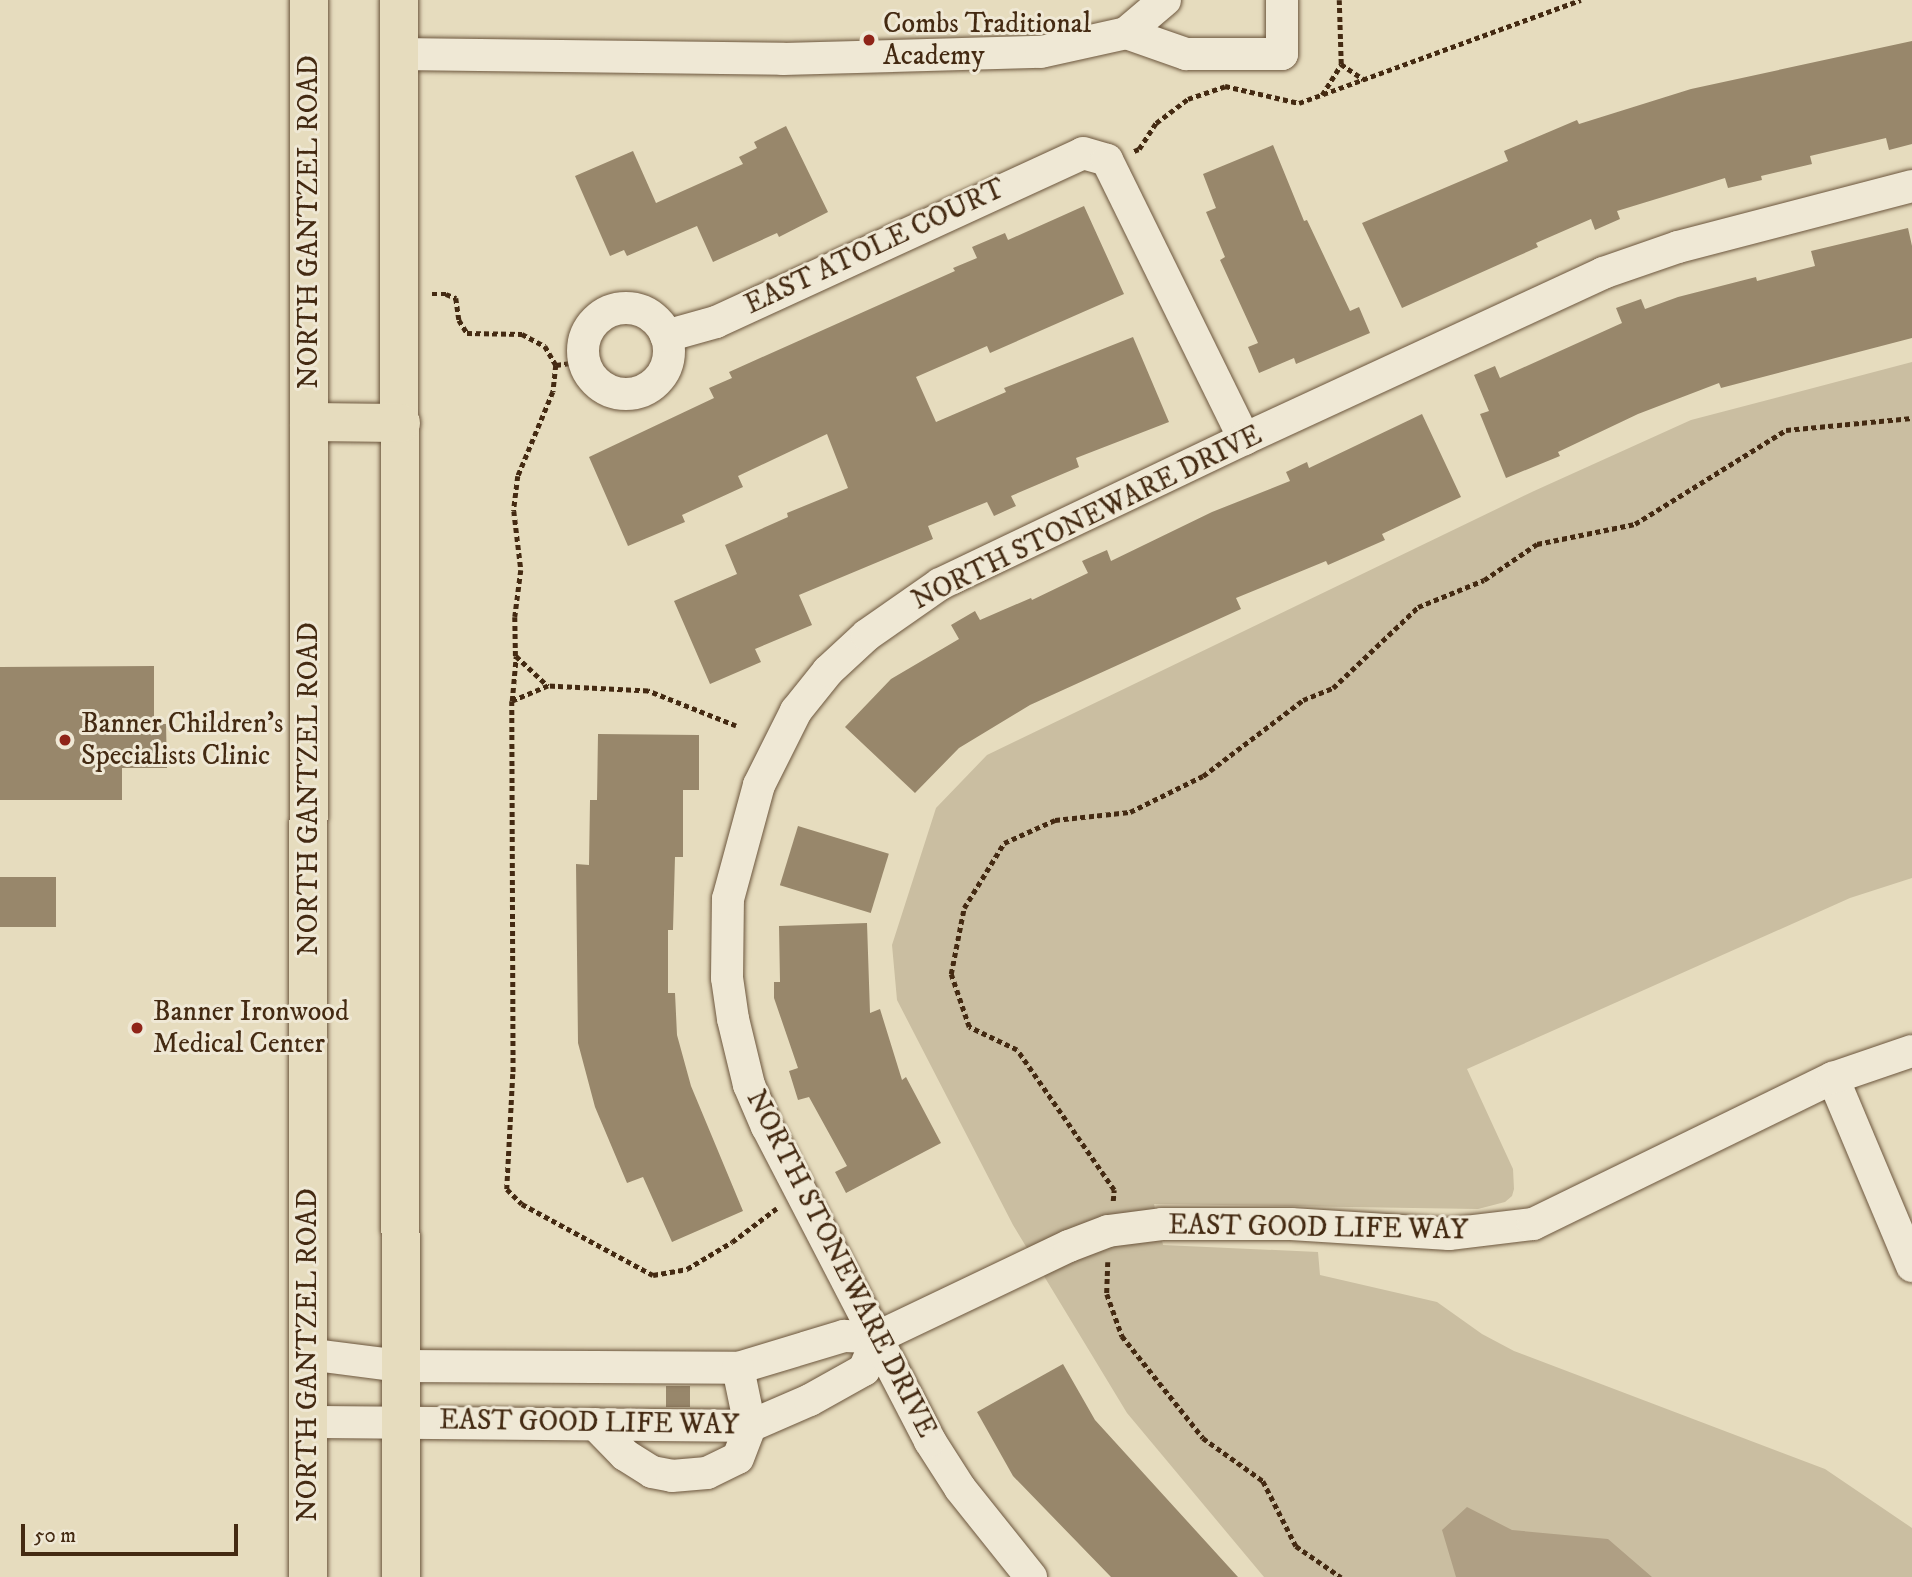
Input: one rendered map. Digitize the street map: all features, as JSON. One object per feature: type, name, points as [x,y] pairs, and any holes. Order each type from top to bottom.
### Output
[{"type":"main road","name":"NORTH GANTZEL ROAD","points":[[308,1577],[309,0]]},
{"type":"main road","points":[[399,0],[401,1577]]},
{"type":"main road","points":[[309,422],[401,423]]},
{"type":"street","points":[[399,54],[796,59],[1041,52],[1126,33],[1165,0]]},
{"type":"street","points":[[1126,33],[1186,54],[1282,54],[1282,0]]},
{"type":"street","points":[[1095,156],[1244,439]]},
{"type":"street","name":"EAST ATOLE COURT","points":[[666,336],[716,322],[1095,156]]},
{"type":"street","name":"NORTH STONEWARE DRIVE","points":[[1017,1572],[930,1441],[802,1194],[749,1085],[733,1019],[726,937],[728,899],[750,815],[772,754],[796,711],[828,671],[867,635],[940,584],[1244,439],[1604,273],[1678,247],[1912,186]]},
{"type":"street","points":[[620,308],[648,314],[659,323],[666,336],[667,363],[651,386],[638,392],[625,394],[598,384],[589,374],[570,363],[586,333],[606,313],[620,308]]},
{"type":"street","name":"EAST GOOD LIFE WAY","points":[[307,1354],[401,1366],[738,1368],[844,1336],[878,1337],[1069,1245],[1108,1231],[1162,1224],[1291,1224],[1449,1234],[1533,1224],[1833,1078],[1912,1051]]},
{"type":"street","points":[[1833,1078],[1912,1266]]},
{"type":"street","name":"EAST GOOD LIFE WAY","points":[[308,1422],[750,1426],[810,1400],[864,1370],[878,1337]]},
{"type":"street","points":[[595,1424],[625,1455],[652,1472],[672,1476],[707,1473],[738,1458],[750,1426],[738,1368]]},
{"type":"path","points":[[1322,95],[1341,64],[1339,0]]},
{"type":"path","points":[[1095,156],[1139,149],[1156,123],[1188,99],[1225,86],[1299,103],[1581,0]]},
{"type":"path","points":[[1341,64],[1363,79]]},
{"type":"path","points":[[400,295],[446,294],[456,298],[459,320],[467,334],[522,334],[570,363],[553,392],[518,476],[514,511],[521,570],[515,617],[516,656],[512,701],[513,1074],[507,1189],[522,1204],[653,1275],[687,1269],[732,1242],[771,1211],[802,1194]]},
{"type":"path","points":[[1341,1577],[1296,1546],[1263,1481],[1203,1438],[1122,1336],[1107,1294],[1108,1231],[1114,1190],[1017,1050],[969,1027],[951,974],[964,908],[1004,843],[1055,820],[1130,812],[1203,776],[1303,700],[1332,688],[1418,607],[1484,580],[1537,544],[1635,524],[1786,430],[1912,418]]},
{"type":"path","points":[[516,656],[548,686]]},
{"type":"path","points":[[512,701],[548,686],[648,691],[736,726]]},
{"type":"shaded area","points":[[1912,362],[1912,878],[1850,898],[1467,1069],[1513,1169],[1514,1189],[1512,1196],[1505,1202],[1478,1209],[1154,1204],[1163,1245],[1318,1252],[1320,1275],[1437,1302],[1482,1334],[1514,1351],[1825,1469],[1912,1528],[1912,1577],[1264,1577],[1127,1413],[1013,1225],[897,1000],[892,945],[936,808],[987,755],[1534,491],[1691,420]]},
{"type":"shaded area","points":[[1467,1507],[1512,1530],[1608,1539],[1652,1577],[1456,1577],[1442,1530]]},
{"type":"building","points":[[1912,41],[1912,144],[1889,150],[1886,138],[1810,156],[1812,164],[1761,176],[1762,180],[1728,188],[1725,178],[1617,211],[1620,219],[1595,230],[1591,219],[1536,243],[1538,247],[1402,308],[1362,223],[1508,161],[1504,151],[1577,120],[1579,124],[1691,89]]},
{"type":"building","points":[[786,126],[828,212],[779,237],[777,233],[713,262],[697,226],[627,256],[624,250],[610,256],[575,176],[633,151],[656,203],[743,164],[739,157],[757,148],[754,142]]},
{"type":"building","points":[[1273,145],[1304,221],[1307,220],[1350,311],[1359,307],[1370,333],[1296,364],[1294,358],[1259,373],[1248,347],[1258,343],[1220,260],[1225,257],[1206,212],[1216,208],[1203,174]]},
{"type":"building","points":[[1084,206],[1124,294],[990,353],[987,346],[916,377],[936,422],[1006,392],[1004,388],[1133,337],[1169,422],[1076,458],[1079,467],[1011,496],[1016,506],[994,516],[987,502],[928,526],[933,539],[799,595],[812,625],[755,649],[761,662],[710,684],[674,601],[737,574],[725,545],[788,517],[787,513],[848,488],[827,434],[738,476],[743,487],[682,515],[685,522],[628,546],[589,457],[714,398],[709,388],[732,378],[729,372],[955,271],[953,268],[977,258],[972,247],[1005,233],[1008,240]]},
{"type":"building","points":[[1908,228],[1912,246],[1912,338],[1721,388],[1719,383],[1638,414],[1558,452],[1560,456],[1506,478],[1480,414],[1489,411],[1474,375],[1495,366],[1500,378],[1622,323],[1616,308],[1641,299],[1645,309],[1678,297],[1756,277],[1757,281],[1815,266],[1811,251]]},
{"type":"building","points":[[1422,414],[1461,497],[1382,534],[1385,540],[1328,565],[1326,561],[1236,598],[1241,609],[1030,705],[959,748],[915,793],[845,727],[891,679],[959,639],[951,625],[975,611],[980,620],[1031,598],[1032,600],[1088,573],[1082,561],[1107,550],[1111,561],[1212,512],[1290,481],[1286,472],[1307,462],[1309,468]]},
{"type":"building","points":[[154,666],[154,724],[166,724],[167,768],[122,768],[122,800],[0,800],[0,667]]},
{"type":"building","points":[[598,734],[699,735],[699,790],[683,790],[683,857],[675,857],[673,930],[668,930],[668,993],[675,993],[677,1035],[691,1086],[743,1211],[672,1242],[643,1177],[627,1183],[595,1107],[578,1043],[576,864],[589,865],[590,800],[597,800]]},
{"type":"building","points":[[798,826],[889,854],[871,913],[780,885]]},
{"type":"building","points":[[0,877],[56,877],[56,927],[0,927]]},
{"type":"building","points":[[867,923],[870,1013],[880,1009],[902,1080],[906,1077],[941,1143],[846,1193],[835,1172],[847,1166],[809,1097],[798,1100],[789,1071],[798,1068],[774,998],[774,982],[780,982],[779,926]]},
{"type":"building","points":[[1063,1364],[1095,1420],[1238,1577],[1111,1577],[1013,1476],[977,1412]]},
{"type":"building","points":[[666,1386],[690,1386],[690,1407],[666,1407]]},
{"type":"place","name":"Combs Traditional Academy","points":[[869,40]]},
{"type":"place","name":"Banner Children’s Specialists Clinic","points":[[65,740]]},
{"type":"place","name":"Banner Ironwood Medical Center","points":[[137,1028]]}]
